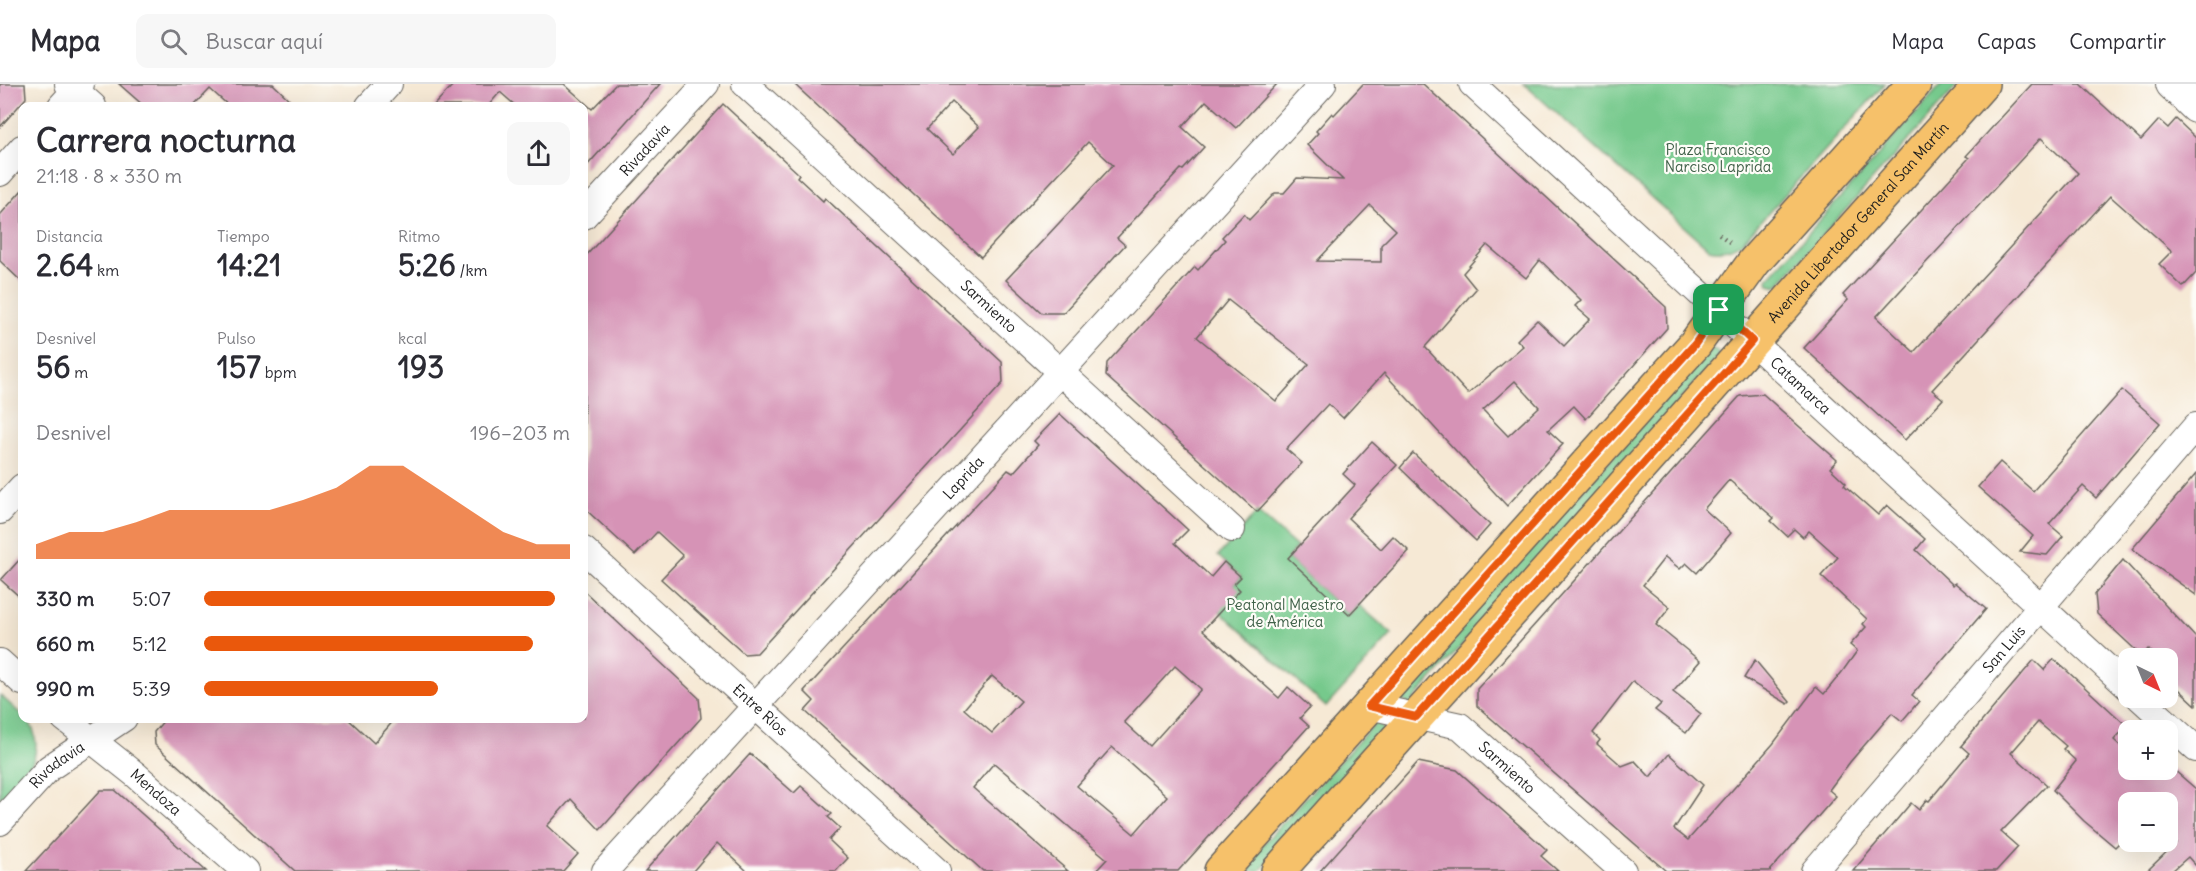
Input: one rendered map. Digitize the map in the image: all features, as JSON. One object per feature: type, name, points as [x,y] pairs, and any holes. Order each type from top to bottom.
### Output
[{"type":"main road","points":[[1221,871],[1687,352],[1754,262],[1914,84]]},
{"type":"main road","name":"Avenida Libertador General San Martín","points":[[1278,871],[1982,84]]},
{"type":"street","points":[[373,102],[389,84]]},
{"type":"street","name":"Rivadavia","points":[[588,212],[706,84]]},
{"type":"street","name":"Sarmiento","points":[[746,84],[1232,530]]},
{"type":"street","name":"Laprida","points":[[605,871],[1323,84]]},
{"type":"street","name":"Catamarca","points":[[1472,84],[2118,678]]},
{"type":"street","points":[[2172,84],[2196,107]]},
{"type":"street","points":[[0,173],[18,153]]},
{"type":"street","name":"San Luis","points":[[1814,871],[2196,426]]},
{"type":"street","points":[[0,511],[18,491]]},
{"type":"street","name":"Entre Ríos","points":[[588,554],[937,871]]},
{"type":"street","points":[[0,662],[18,678]]},
{"type":"street","name":"Sarmiento","points":[[1369,706],[1460,726],[1623,871]]},
{"type":"street","points":[[2151,708],[2196,749]]},
{"type":"street","name":"Mendoza","points":[[70,723],[136,775],[245,871]]},
{"type":"street","name":"Rivadavia","points":[[0,822],[49,768],[117,723]]},
{"type":"green space","name":"Plaza Francisco Narciso Laprida","points":[[1524,84],[1885,84],[1743,241],[1731,248],[1718,250],[1709,249]]},
{"type":"green space","points":[[1942,84],[1959,84],[1777,286],[1769,284],[1767,279]]},
{"type":"green space","points":[[1711,348],[1717,351],[1719,356],[1410,704],[1400,700],[1398,695]]},
{"type":"green space","name":"Peatonal Maestro de América","points":[[1257,512],[1297,547],[1288,558],[1349,615],[1359,605],[1392,634],[1326,707],[1214,606],[1241,577],[1218,556]]},
{"type":"green space","points":[[0,695],[18,711],[18,723],[30,724],[35,736],[36,749],[29,768],[0,800]]},
{"type":"green space","points":[[1376,722],[1382,725],[1384,733],[1260,871],[1238,871]]},
{"type":"building","points":[[0,84],[25,84],[26,98],[22,102],[18,102],[18,107],[0,127]]},
{"type":"building","points":[[119,84],[273,84],[292,102],[225,102],[210,89],[198,102],[139,102]]},
{"type":"building","points":[[454,84],[564,84],[584,102],[511,102],[500,92],[491,102],[437,102]]},
{"type":"building","points":[[616,84],[660,84],[588,165],[588,105],[592,109]]},
{"type":"building","points":[[794,84],[1277,84],[1236,128],[1206,101],[1182,127],[1204,147],[1117,238],[1125,245],[1063,313],[1042,313],[1006,280],[1113,165],[1088,142],[981,257]],"holes":[[[952,102],[979,127],[953,154],[927,129]]]},
{"type":"building","points":[[1363,84],[1423,84],[1666,307],[1667,328],[1586,419],[1574,406],[1548,430],[1563,444],[1507,506],[1384,373],[1343,418],[1328,404],[1286,449],[1302,463],[1257,512],[1106,376],[1107,363],[1195,267],[1198,270],[1225,240],[1222,237],[1244,214],[1249,220],[1275,193],[1284,193],[1297,178],[1343,180],[1307,145],[1332,113],[1334,115]],"holes":[[[1370,205],[1396,230],[1381,245],[1381,262],[1317,261]],[[1487,245],[1526,278],[1540,260],[1581,300],[1575,306],[1590,319],[1564,346],[1537,320],[1517,340],[1523,346],[1468,394],[1425,347],[1476,289],[1463,273]],[[1228,300],[1309,364],[1276,401],[1197,337]],[[1515,381],[1539,407],[1508,436],[1483,410]]]},
{"type":"building","points":[[2032,84],[2080,84],[2141,140],[2159,120],[2168,128],[2176,119],[2196,138],[2196,273],[2183,287],[2159,264],[2172,251],[2110,196],[1932,390],[1943,399],[1905,440],[1804,348],[1848,300],[1843,295],[1969,158],[1966,156]],"holes":[[[2041,138],[2078,173],[1914,352],[1876,317]]]},
{"type":"building","points":[[723,104],[799,174],[797,177],[823,201],[825,198],[1002,362],[1003,383],[757,653],[744,654],[661,579],[683,556],[657,532],[635,555],[588,512],[588,254]]},
{"type":"building","points":[[18,195],[18,278],[0,261],[0,215]]},
{"type":"building","points":[[2122,390],[2160,423],[2096,498],[2083,486],[2049,524],[2063,536],[2047,555],[2020,552],[2033,536],[1978,487],[2000,462],[2033,491]]},
{"type":"building","points":[[1763,394],[1837,460],[1830,468],[1846,483],[1844,485],[1878,515],[1887,505],[1925,539],[1916,550],[1953,585],[1955,583],[1986,609],[1912,695],[1919,701],[1902,721],[1892,713],[1850,762],[1829,790],[1836,796],[1770,871],[1666,871],[1477,706],[1477,689],[1740,396]],"holes":[[[1729,480],[1774,518],[1771,521],[1787,536],[1794,529],[1803,537],[1809,531],[1838,557],[1821,576],[1867,619],[1863,624],[1866,627],[1850,645],[1857,651],[1824,694],[1816,687],[1773,744],[1688,840],[1674,829],[1703,785],[1669,754],[1650,777],[1635,761],[1622,766],[1597,744],[1600,740],[1593,733],[1633,681],[1661,704],[1655,710],[1686,733],[1701,714],[1673,692],[1700,661],[1656,625],[1670,607],[1643,585],[1665,557],[1680,569],[1686,563],[1697,573],[1731,533],[1704,509]]]},
{"type":"building","points":[[1060,414],[1188,530],[1175,543],[1211,577],[1224,562],[1241,577],[1234,584],[1240,590],[1203,630],[1279,698],[1288,687],[1310,707],[1300,718],[1309,726],[1178,871],[1096,871],[1107,859],[994,763],[973,788],[1068,871],[983,871],[805,711],[814,701],[804,691],[1008,470],[1013,473],[1038,445],[1034,441]],"holes":[[[1175,666],[1201,689],[1150,746],[1124,722]],[[992,676],[1021,701],[992,733],[964,709]],[[1112,747],[1167,796],[1134,834],[1077,786]]]},
{"type":"building","points":[[1372,442],[1397,465],[1348,518],[1381,549],[1393,536],[1409,551],[1349,615],[1288,558],[1355,485],[1343,474]]},
{"type":"building","points":[[1413,453],[1490,525],[1476,541],[1400,468]]},
{"type":"building","points":[[2196,474],[2196,595],[2132,549]]},
{"type":"building","points":[[2123,560],[2196,638],[2196,705],[2178,688],[2178,648],[2133,648],[2097,614],[2095,594]]},
{"type":"building","points":[[18,561],[18,595],[1,580]]},
{"type":"building","points":[[588,595],[699,698],[701,718],[600,830],[571,799],[547,826],[578,854],[563,871],[295,871],[155,745],[154,732],[162,723],[352,723],[374,743],[392,723],[588,723]]},
{"type":"building","points":[[2054,659],[2120,720],[2118,720],[2118,736],[2114,740],[2118,744],[2118,780],[2178,780],[2178,773],[2196,789],[2196,866],[2188,857],[2172,871],[2147,871],[2167,852],[2178,852],[2178,792],[2118,792],[2118,844],[2115,847],[2084,821],[2053,790],[2076,761],[2063,749],[2066,746],[2038,722],[2011,753],[2047,785],[2001,832],[2018,847],[1996,871],[1853,871],[1911,803],[1919,810],[1927,800],[1929,801],[1969,753],[1961,746],[2034,660],[2044,670]]},
{"type":"building","points":[[1755,660],[1790,702],[1788,704],[1744,678]]},
{"type":"building","points":[[750,754],[794,793],[801,786],[832,814],[828,817],[840,828],[829,840],[848,858],[836,871],[747,871],[717,843],[693,871],[645,871]]},
{"type":"building","points":[[1418,762],[1457,770],[1547,850],[1541,856],[1558,871],[1320,871]]},
{"type":"building","points":[[101,790],[115,790],[206,871],[26,871]]},
{"type":"route","points":[[1719,310],[1752,341],[1726,371],[1416,717],[1369,706],[1695,344],[1719,310]]}]
